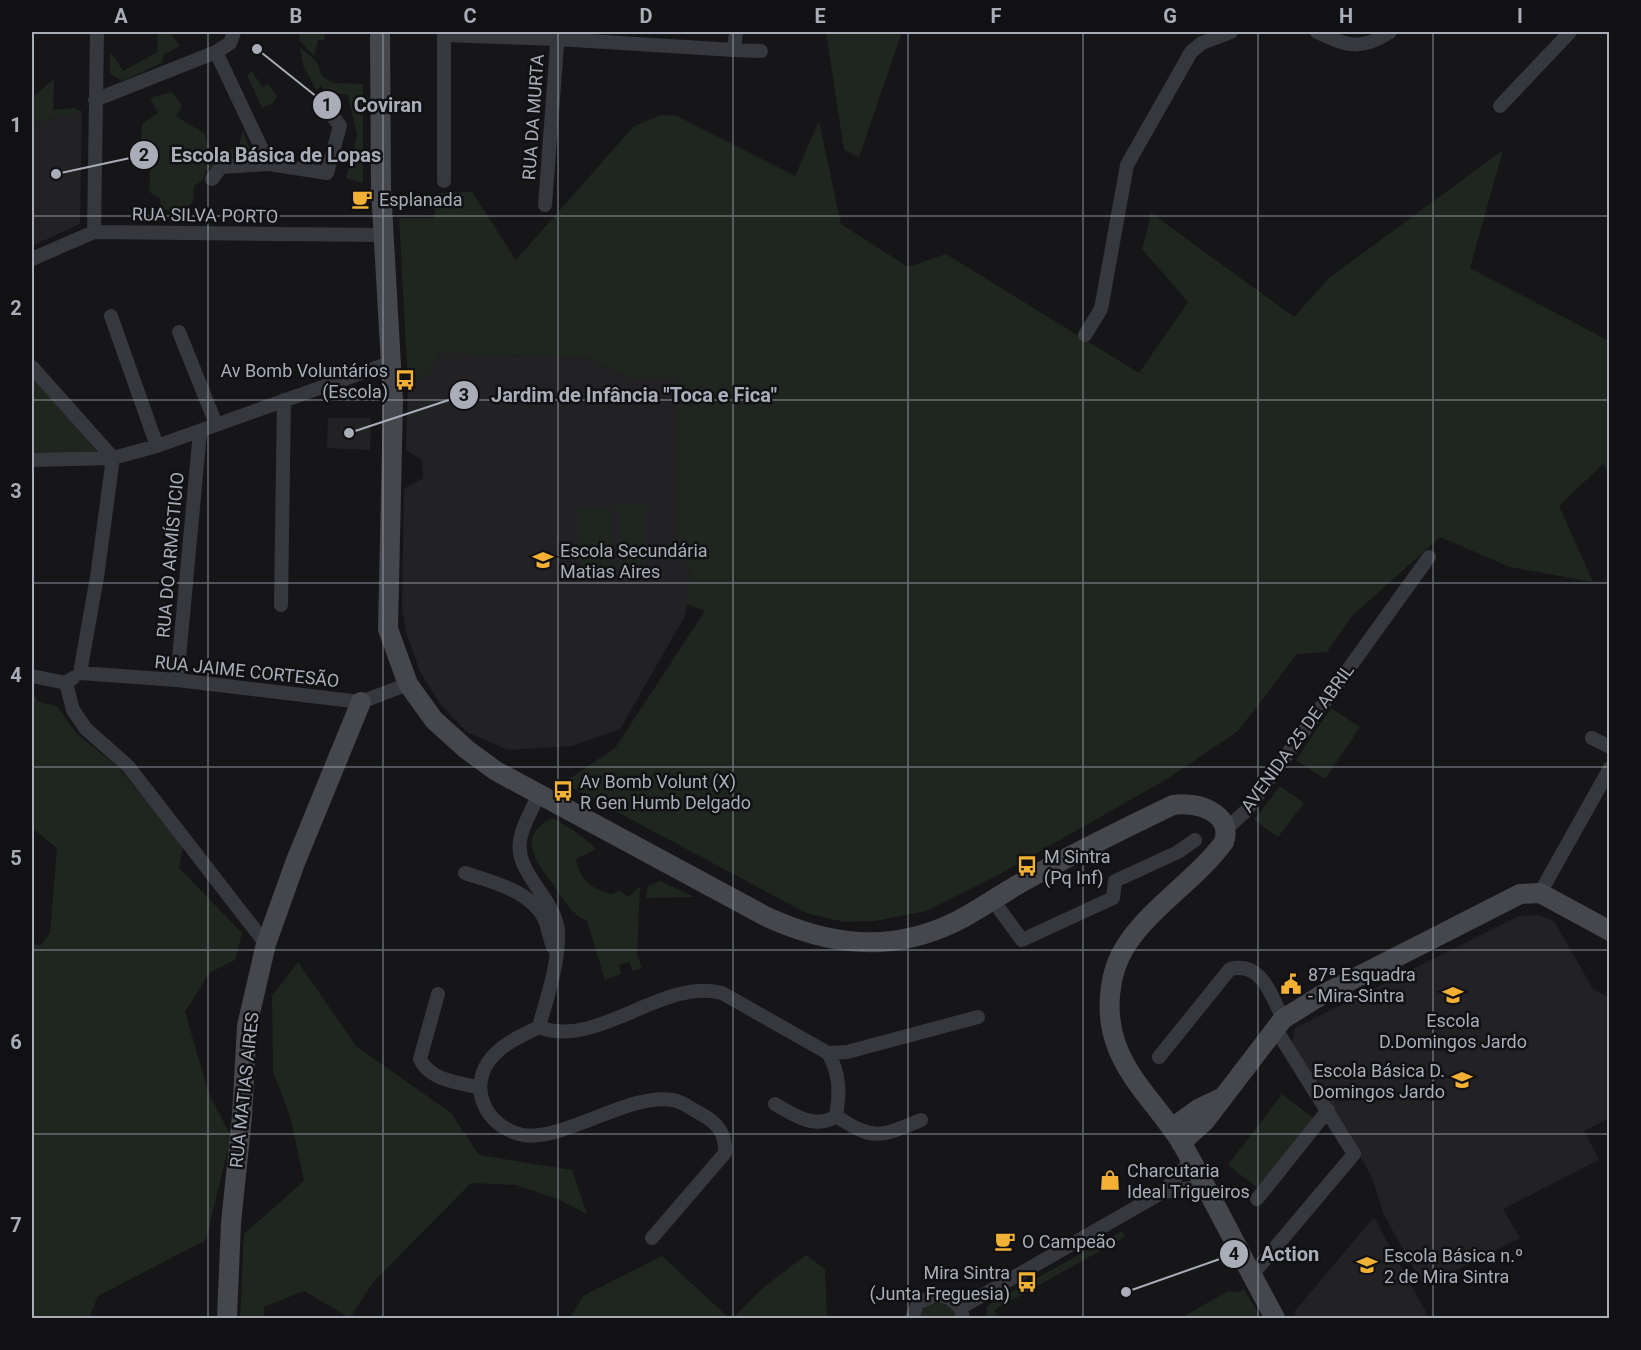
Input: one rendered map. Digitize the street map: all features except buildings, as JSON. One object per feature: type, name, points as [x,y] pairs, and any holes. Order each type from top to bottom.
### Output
[{"type":"street","points":[[94,232],[97,32]]},
{"type":"street","points":[[95,100],[216,52],[230,43],[234,32]]},
{"type":"street","points":[[380,32],[381,188],[386,296],[392,362],[388,629],[408,684],[434,720],[466,749],[496,771],[765,916],[799,932],[856,943],[916,936],[956,922],[992,898],[1088,846],[1173,804],[1187,802],[1201,805],[1220,818],[1226,829]]},
{"type":"street","points":[[734,50],[736,32]]},
{"type":"street","points":[[1085,335],[1101,309],[1127,165],[1191,52],[1202,43],[1231,32]]},
{"type":"street","points":[[1317,32],[1341,43],[1372,44],[1390,32]]},
{"type":"street","points":[[1500,106],[1570,32]]},
{"type":"street","points":[[444,180],[444,35],[558,35],[651,39],[734,50],[760,51]]},
{"type":"street","name":"RUA DA MURTA","points":[[545,205],[558,35]]},
{"type":"street","points":[[216,52],[269,164]]},
{"type":"street","points":[[212,179],[221,167],[269,164],[327,173],[340,126],[322,102]]},
{"type":"street","name":"RUA SILVA PORTO","points":[[32,259],[94,232],[384,235]]},
{"type":"street","points":[[111,316],[157,446]]},
{"type":"street","points":[[178,332],[216,424]]},
{"type":"street","points":[[32,459],[113,458],[200,432],[216,424],[392,362]]},
{"type":"street","points":[[32,367],[113,458],[97,577],[80,673],[66,683],[32,676]]},
{"type":"street","points":[[281,605],[284,400]]},
{"type":"street","name":"RUA DO ARMÍSTICIO","points":[[177,680],[200,432]]},
{"type":"street","name":"AVENIDA 25 DE ABRIL","points":[[1275,1318],[1181,1144],[1158,1108],[1133,1079],[1116,1044],[1110,1018],[1110,990],[1127,944],[1218,851],[1224,842],[1226,829],[1247,810],[1430,557]]},
{"type":"street","name":"RUA JAIME CORTESÃO","points":[[80,673],[177,680],[361,702],[408,684]]},
{"type":"street","points":[[66,683],[73,710],[86,729],[128,766],[267,944]]},
{"type":"street","name":"RUA MATIAS AIRES","points":[[227,1318],[231,1223],[242,1116],[247,1026],[267,944],[295,863],[361,702]]},
{"type":"street","points":[[1592,738],[1610,747]]},
{"type":"street","points":[[1540,893],[1610,768]]},
{"type":"street","points":[[539,795],[520,838],[523,865],[554,914],[558,931],[556,958],[539,1027]]},
{"type":"street","points":[[992,898],[1022,940],[1113,898],[1115,880],[1178,852],[1195,840]]},
{"type":"street","points":[[465,873],[502,886],[526,899],[544,918],[556,958]]},
{"type":"street","points":[[1181,1144],[1205,1121],[1219,1099],[1279,1023],[1320,996],[1520,894],[1540,893],[1610,931]]},
{"type":"street","points":[[1159,1057],[1230,969],[1243,966],[1256,972],[1263,978],[1279,1023],[1354,1154],[1252,1275]]},
{"type":"street","points":[[652,1238],[725,1153],[726,1141],[716,1122],[674,1100],[653,1099],[548,1133],[525,1135],[503,1128],[486,1114],[480,1088],[485,1069],[493,1056],[509,1042],[539,1027],[551,1032],[574,1032],[684,993],[706,988],[722,993],[828,1053],[839,1081],[836,1116],[828,1122],[808,1121],[775,1104]]},
{"type":"street","points":[[438,994],[420,1059],[424,1067],[434,1075],[480,1088]]},
{"type":"street","points":[[828,1053],[847,1052],[978,1017]]},
{"type":"street","points":[[1158,1108],[1198,1109],[1219,1099]]},
{"type":"street","points":[[1163,1191],[1181,1144],[1198,1109]]},
{"type":"street","points":[[1257,1198],[1328,1110]]},
{"type":"street","points":[[836,1116],[865,1133],[873,1134],[892,1132],[921,1120]]},
{"type":"street","points":[[912,1318],[918,1304],[935,1295],[945,1296],[962,1313],[1163,1191],[1204,1186]]},
{"type":"shaded area","points":[[160,32],[169,32],[180,46],[164,54],[162,63],[122,81],[110,73],[110,54],[123,71],[158,52],[157,36]]},
{"type":"shaded area","points":[[300,32],[326,32],[324,40],[318,40],[314,56],[299,40]]},
{"type":"shaded area","points":[[826,32],[902,32],[859,157],[844,150]]},
{"type":"shaded area","points":[[300,47],[316,61],[322,76],[333,83],[363,84],[363,183],[346,178],[357,135],[348,95],[336,93],[329,98],[321,86],[316,90],[303,65]]},
{"type":"shaded area","points":[[252,71],[262,87],[269,84],[277,97],[272,104],[262,108],[247,75]]},
{"type":"shaded area","points":[[54,79],[53,110],[73,108],[82,111],[32,124],[32,98]]},
{"type":"shaded area","points":[[172,92],[182,106],[176,116],[205,134],[210,158],[222,157],[214,150],[238,149],[243,130],[251,153],[248,158],[220,163],[206,171],[203,180],[194,186],[193,202],[183,209],[161,210],[160,198],[149,192],[151,160],[140,154],[142,124],[158,113],[150,98]]},
{"type":"shaded area","points":[[82,111],[80,224],[32,246],[32,124]]},
{"type":"shaded area","points":[[660,115],[677,116],[795,176],[819,121],[841,224],[908,267],[946,254],[1139,373],[1188,302],[1142,249],[1151,213],[1294,317],[1329,278],[1503,150],[1470,268],[1609,341],[1609,472],[1603,464],[1559,506],[1593,582],[1510,567],[1440,537],[1351,617],[1327,652],[1297,654],[1238,731],[1167,779],[1000,874],[926,911],[875,921],[844,922],[806,913],[563,783],[615,748],[705,611],[687,604],[690,570],[678,550],[678,378],[629,378],[588,358],[439,353],[429,374],[408,384],[399,218],[434,218],[438,193],[472,192],[516,260],[633,127]]},
{"type":"shaded area","name":"Escola Secundária Matias Aires","points":[[439,353],[588,358],[629,378],[678,378],[678,550],[690,570],[688,601],[684,618],[620,729],[572,746],[508,750],[467,732],[441,705],[420,672],[406,632],[402,608],[404,489],[423,478],[422,460],[406,450],[408,384],[429,374]]},
{"type":"shaded area","points":[[32,374],[99,454],[32,454]]},
{"type":"shaded area","points":[[328,418],[371,418],[370,450],[327,448]]},
{"type":"shaded area","points":[[618,505],[646,505],[646,567],[618,567]]},
{"type":"shaded area","points":[[578,508],[611,508],[613,567],[580,568]]},
{"type":"shaded area","points":[[32,692],[39,702],[57,706],[76,733],[118,767],[183,845],[179,868],[242,933],[235,960],[209,973],[185,1012],[209,1094],[231,1136],[206,1240],[98,1296],[89,1318],[32,1318],[32,941],[40,946],[50,933],[57,848],[32,828]]},
{"type":"shaded area","points":[[1331,708],[1360,727],[1325,779],[1296,760]]},
{"type":"shaded area","points":[[1280,786],[1304,803],[1278,837],[1254,820]]},
{"type":"shaded area","points":[[552,818],[576,832],[596,849],[576,859],[581,873],[592,886],[611,894],[619,891],[629,897],[640,886],[637,955],[642,968],[633,971],[629,962],[619,965],[621,974],[605,980],[587,921],[569,907],[536,860],[533,851],[534,833]]},
{"type":"shaded area","points":[[660,881],[694,897],[646,898],[648,886]]},
{"type":"shaded area","name":"Escola Básica D. Domingos Jardo","points":[[1539,915],[1554,921],[1593,989],[1609,997],[1609,1118],[1584,1131],[1599,1160],[1503,1209],[1520,1238],[1424,1287],[1384,1215],[1371,1175],[1292,1042],[1295,1028],[1519,916]]},
{"type":"shaded area","points":[[298,962],[356,1046],[451,1113],[479,1155],[572,1170],[587,1214],[558,1199],[516,1185],[471,1183],[374,1281],[350,1318],[304,1291],[264,1307],[264,1318],[240,1318],[244,1234],[304,1181],[290,1116],[273,1071],[272,996]]},
{"type":"shaded area","points":[[1282,1094],[1313,1118],[1259,1189],[1228,1165]]},
{"type":"shaded area","name":"Escola Básica n.º 2 de Mira Sintra","points":[[1374,1217],[1426,1312],[1426,1318],[1298,1318],[1294,1312]]},
{"type":"shaded area","points":[[1122,1231],[1125,1237],[994,1310],[999,1318],[987,1318],[987,1307],[990,1304]]},
{"type":"shaded area","points":[[806,1255],[825,1269],[827,1315],[824,1318],[733,1318],[763,1288]]},
{"type":"shaded area","points":[[662,1256],[729,1318],[570,1318],[583,1296]]},
{"type":"shaded area","points":[[1244,1289],[1261,1318],[1181,1318],[1228,1291],[1239,1292]]},
{"type":"shaded area","points":[[934,1301],[952,1307],[956,1318],[919,1318],[924,1308]]},
{"type":"place","name":"Coviran","points":[[257,49]]},
{"type":"place","name":"Escola Básica de Lopas","points":[[56,174]]},
{"type":"place","name":"Esplanada","points":[[362,199]]},
{"type":"place","name":"Av Bomb Voluntários (Escola)","points":[[405,380]]},
{"type":"place","name":"Jardim de Infância \"Toca e Fica\"","points":[[349,433]]},
{"type":"place","name":"Escola Secundária Matias Aires","points":[[543,560]]},
{"type":"place","name":"Av Bomb Volunt (X) R Gen Humb Delgado","points":[[563,791]]},
{"type":"place","name":"M Sintra (Pq Inf)","points":[[1027,866]]},
{"type":"place","name":"87ª Esquadra - Mira-Sintra","points":[[1291,984]]},
{"type":"place","name":"Escola D.Domingos Jardo","points":[[1453,995]]},
{"type":"place","name":"Escola Básica D. Domingos Jardo","points":[[1462,1080]]},
{"type":"place","name":"Charcutaria Ideal Trigueiros","points":[[1110,1180]]},
{"type":"place","name":"O Campeão","points":[[1005,1241]]},
{"type":"place","name":"Escola Básica n.º 2 de Mira Sintra","points":[[1367,1265]]},
{"type":"place","name":"Mira Sintra (Junta Freguesia)","points":[[1027,1282]]},
{"type":"place","name":"Action","points":[[1126,1292]]}]
